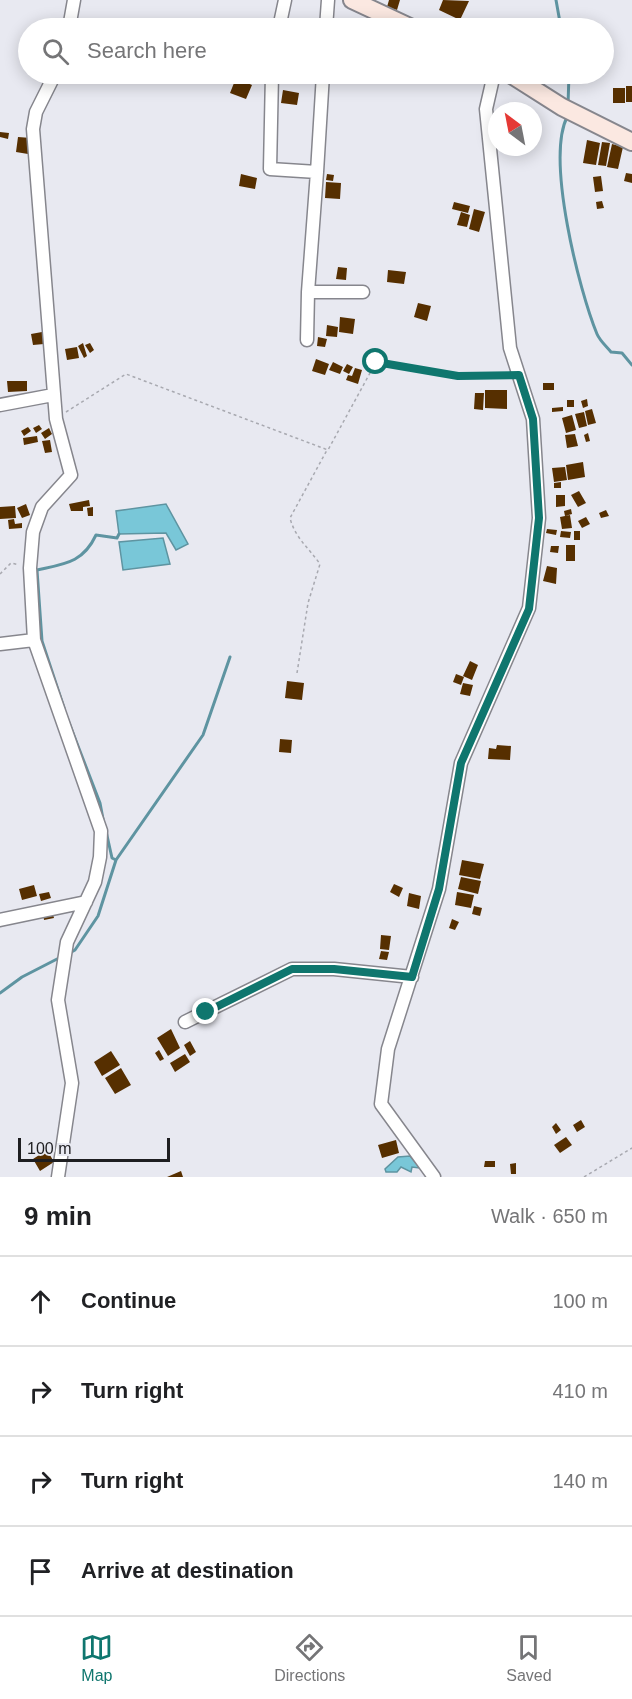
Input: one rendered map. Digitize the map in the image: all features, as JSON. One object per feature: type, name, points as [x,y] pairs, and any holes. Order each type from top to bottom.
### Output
[{"type":"street","points":[[71,18],[74,0]]},
{"type":"street","points":[[281,18],[285,0]]},
{"type":"street","points":[[327,18],[328,0]]},
{"type":"street","points":[[352,0],[391,18]]},
{"type":"street","points":[[50,84],[36,112],[33,129],[53,395],[56,419],[71,475],[42,507],[33,532],[30,568],[34,640],[101,831],[99,866],[64,953],[58,1000],[72,1083],[58,1177]]},
{"type":"street","points":[[272,84],[270,170],[317,172]]},
{"type":"street","points":[[307,340],[308,292],[322,84]]},
{"type":"street","points":[[434,1177],[381,1104],[388,1049],[439,889],[461,763],[529,609],[539,518],[533,419],[510,348],[486,109],[492,84]]},
{"type":"street","points":[[526,84],[568,110],[632,142]]},
{"type":"street","points":[[308,292],[363,292]]},
{"type":"street","points":[[0,405],[53,395]]},
{"type":"street","points":[[0,644],[34,640]]},
{"type":"street","points":[[0,920],[86,902]]},
{"type":"street","points":[[185,1022],[292,969],[334,969],[412,977]]},
{"type":"path","points":[[297,673],[308,603],[320,564],[312,552],[302,545],[293,530],[290,518],[376,362],[458,376],[519,375]]},
{"type":"path","points":[[56,419],[126,374],[328,450]]},
{"type":"path","points":[[0,574],[11,563],[30,568]]},
{"type":"path","points":[[584,1177],[632,1148]]},
{"type":"water","points":[[166,504],[188,544],[176,550],[166,533],[119,534],[116,511]]},
{"type":"water","points":[[163,538],[170,564],[123,570],[119,542]]},
{"type":"water","points":[[410,1156],[420,1168],[412,1167],[411,1172],[401,1167],[397,1172],[386,1172],[385,1169],[398,1157]]},
{"type":"building","points":[[389,0],[400,0],[397,10],[387,7]]},
{"type":"building","points":[[443,0],[469,1],[461,18],[439,10]]},
{"type":"building","points":[[234,84],[252,85],[246,99],[230,93]]},
{"type":"building","points":[[626,86],[632,86],[632,102],[626,102]]},
{"type":"building","points":[[613,88],[625,88],[625,103],[613,103]]},
{"type":"building","points":[[283,90],[299,93],[297,105],[281,103]]},
{"type":"building","points":[[0,132],[9,133],[8,139],[0,137]]},
{"type":"building","points":[[18,137],[31,138],[28,154],[16,152]]},
{"type":"building","points":[[587,140],[600,143],[596,165],[583,163]]},
{"type":"building","points":[[602,142],[610,143],[606,166],[598,165]]},
{"type":"building","points":[[612,144],[623,147],[618,169],[607,167]]},
{"type":"building","points":[[626,173],[632,174],[632,183],[624,181]]},
{"type":"building","points":[[241,174],[257,178],[255,189],[239,186]]},
{"type":"building","points":[[327,174],[334,175],[333,181],[326,180]]},
{"type":"building","points":[[601,176],[603,191],[595,192],[593,177]]},
{"type":"building","points":[[326,182],[341,183],[340,199],[325,198]]},
{"type":"building","points":[[602,201],[604,208],[597,209],[596,202]]},
{"type":"building","points":[[454,202],[470,206],[468,213],[452,209]]},
{"type":"building","points":[[474,209],[485,212],[479,232],[469,229]]},
{"type":"building","points":[[461,212],[470,215],[467,227],[457,225]]},
{"type":"building","points":[[338,267],[347,268],[346,280],[336,279]]},
{"type":"building","points":[[388,270],[406,272],[404,284],[387,282]]},
{"type":"building","points":[[418,303],[431,306],[427,321],[414,317]]},
{"type":"building","points":[[340,317],[355,319],[353,334],[339,332]]},
{"type":"building","points":[[327,325],[338,327],[337,337],[326,336]]},
{"type":"building","points":[[42,332],[44,344],[33,345],[31,334]]},
{"type":"building","points":[[318,337],[327,339],[325,347],[317,346]]},
{"type":"building","points":[[83,343],[87,356],[84,358],[78,346]]},
{"type":"building","points":[[90,343],[94,350],[90,353],[85,345]]},
{"type":"building","points":[[77,347],[79,358],[67,360],[65,349]]},
{"type":"building","points":[[316,359],[329,364],[325,375],[312,371]]},
{"type":"building","points":[[333,362],[343,367],[340,374],[329,370]]},
{"type":"building","points":[[347,364],[353,367],[349,374],[343,371]]},
{"type":"building","points":[[355,368],[362,370],[358,384],[346,380],[348,375],[352,376]]},
{"type":"building","points":[[7,381],[27,381],[27,391],[8,392]]},
{"type":"building","points":[[543,383],[554,383],[554,390],[543,390]]},
{"type":"building","points":[[485,390],[507,390],[507,409],[485,408]]},
{"type":"building","points":[[475,393],[484,393],[483,410],[474,409]]},
{"type":"building","points":[[587,399],[588,406],[583,408],[581,401]]},
{"type":"building","points":[[567,400],[574,400],[574,407],[567,407]]},
{"type":"building","points":[[563,407],[563,411],[552,412],[552,408]]},
{"type":"building","points":[[592,409],[596,423],[588,425],[585,411]]},
{"type":"building","points":[[584,412],[587,426],[579,428],[575,414]]},
{"type":"building","points":[[572,415],[576,430],[566,433],[562,418]]},
{"type":"building","points":[[39,425],[42,429],[36,433],[33,428]]},
{"type":"building","points":[[28,427],[31,431],[24,436],[21,431]]},
{"type":"building","points":[[49,428],[52,434],[45,439],[41,433]]},
{"type":"building","points":[[588,433],[590,441],[586,442],[584,435]]},
{"type":"building","points":[[575,434],[578,446],[567,448],[565,435]]},
{"type":"building","points":[[37,436],[38,442],[24,445],[23,438]]},
{"type":"building","points":[[50,440],[52,452],[45,453],[42,441]]},
{"type":"building","points":[[583,462],[585,477],[568,480],[566,465]]},
{"type":"building","points":[[565,467],[567,480],[554,482],[552,468]]},
{"type":"building","points":[[561,482],[561,488],[554,488],[554,483]]},
{"type":"building","points":[[579,491],[586,503],[578,507],[571,495]]},
{"type":"building","points":[[556,495],[565,495],[565,506],[556,507]]},
{"type":"building","points":[[89,500],[90,506],[83,507],[83,511],[71,511],[69,504]]},
{"type":"building","points":[[26,504],[30,515],[22,518],[17,508]]},
{"type":"building","points":[[15,506],[16,518],[0,519],[0,507]]},
{"type":"building","points":[[93,507],[93,516],[88,516],[87,508]]},
{"type":"building","points":[[571,509],[572,514],[565,516],[564,511]]},
{"type":"building","points":[[606,510],[609,516],[601,518],[599,513]]},
{"type":"building","points":[[570,515],[572,528],[562,529],[560,517]]},
{"type":"building","points":[[586,517],[590,524],[582,528],[578,521]]},
{"type":"building","points":[[14,519],[15,524],[22,523],[22,528],[9,529],[8,520]]},
{"type":"building","points":[[547,529],[557,530],[556,535],[546,533]]},
{"type":"building","points":[[561,531],[571,532],[570,538],[560,537]]},
{"type":"building","points":[[574,531],[580,531],[580,540],[574,540]]},
{"type":"building","points":[[566,545],[575,545],[575,561],[566,561]]},
{"type":"building","points":[[551,546],[559,546],[558,553],[550,552]]},
{"type":"building","points":[[547,566],[557,568],[556,584],[543,581]]},
{"type":"building","points":[[470,661],[478,665],[472,680],[463,676]]},
{"type":"building","points":[[456,674],[464,677],[461,685],[453,682]]},
{"type":"building","points":[[287,681],[304,683],[302,700],[285,698]]},
{"type":"building","points":[[463,683],[473,685],[470,696],[460,694]]},
{"type":"building","points":[[280,739],[292,740],[291,753],[279,752]]},
{"type":"building","points":[[497,745],[511,746],[510,760],[488,759],[489,748],[496,749]]},
{"type":"building","points":[[462,860],[484,864],[480,879],[459,875]]},
{"type":"building","points":[[461,877],[481,881],[478,894],[458,889]]},
{"type":"building","points":[[394,884],[403,888],[399,897],[390,892]]},
{"type":"building","points":[[34,885],[37,896],[22,900],[19,889]]},
{"type":"building","points":[[49,892],[51,898],[41,901],[39,894]]},
{"type":"building","points":[[457,892],[474,895],[471,908],[455,905]]},
{"type":"building","points":[[409,893],[421,896],[419,909],[407,906]]},
{"type":"building","points":[[474,906],[482,908],[480,916],[472,914]]},
{"type":"building","points":[[52,911],[54,918],[44,920],[43,913]]},
{"type":"building","points":[[452,919],[459,922],[455,930],[449,928]]},
{"type":"building","points":[[381,935],[391,936],[389,950],[380,949]]},
{"type":"building","points":[[381,951],[389,952],[387,960],[379,959]]},
{"type":"building","points":[[171,1029],[180,1048],[168,1056],[157,1038]]},
{"type":"building","points":[[190,1041],[196,1052],[190,1056],[184,1045]]},
{"type":"building","points":[[159,1050],[164,1059],[160,1061],[155,1053]]},
{"type":"building","points":[[111,1051],[120,1065],[102,1076],[94,1062]]},
{"type":"building","points":[[185,1054],[190,1062],[175,1072],[170,1063]]},
{"type":"building","points":[[121,1068],[131,1085],[115,1094],[105,1078]]},
{"type":"building","points":[[581,1120],[585,1127],[577,1132],[573,1125]]},
{"type":"building","points":[[556,1123],[561,1130],[556,1134],[552,1127]]},
{"type":"building","points":[[566,1137],[572,1145],[560,1153],[554,1145]]},
{"type":"building","points":[[396,1140],[399,1153],[382,1158],[378,1145]]},
{"type":"building","points":[[47,1150],[54,1162],[40,1171],[33,1159]]},
{"type":"building","points":[[485,1161],[495,1161],[495,1167],[484,1167]]},
{"type":"building","points":[[516,1163],[516,1174],[511,1174],[510,1164]]},
{"type":"building","points":[[181,1171],[183,1177],[167,1177]]},
{"type":"waterway","points":[[556,0],[559,18]]},
{"type":"waterway","points":[[568,105],[569,84]]},
{"type":"waterway","points":[[567,117],[562,137],[560,163],[567,225],[582,288],[600,339],[611,352],[622,353],[632,365]]},
{"type":"waterway","points":[[64,708],[42,641],[37,570],[64,564],[79,557],[96,535],[117,538],[119,534]]},
{"type":"waterway","points":[[68,954],[75,950],[98,916],[116,860],[203,735],[230,657]]},
{"type":"waterway","points":[[66,715],[100,803],[103,819]]},
{"type":"waterway","points":[[106,831],[112,858],[116,860]]},
{"type":"waterway","points":[[0,993],[22,977],[59,958]]},
{"type":"route","points":[[206,1012],[292,969],[334,969],[412,977],[439,889],[461,763],[529,609],[539,518],[533,419],[519,375],[458,376],[376,362]]}]
